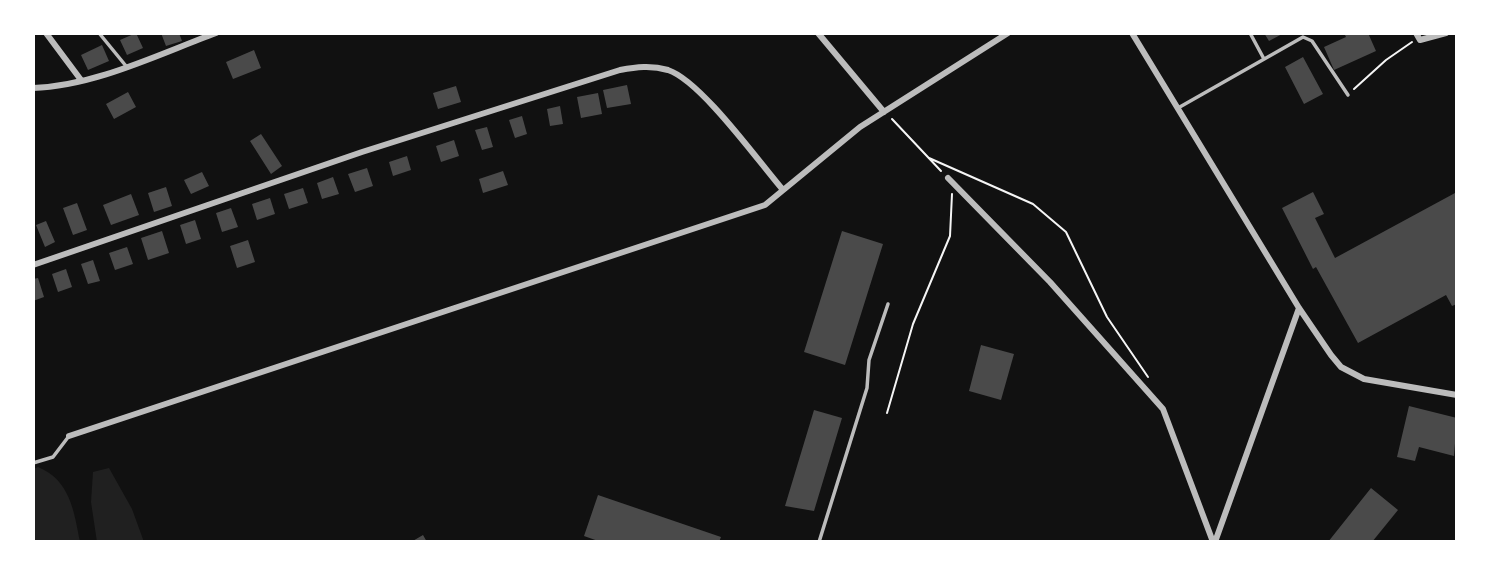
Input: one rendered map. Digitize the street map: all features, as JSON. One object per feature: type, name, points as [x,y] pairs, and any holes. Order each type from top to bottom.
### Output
[{"type":"street","points":[[46,33],[81,80]]},
{"type":"street","points":[[33,88],[81,80],[216,33]]},
{"type":"street","points":[[818,33],[884,112]]},
{"type":"street","points":[[69,436],[765,205],[884,112],[1007,33]]},
{"type":"street","points":[[1132,33],[1299,308],[1331,355],[1352,374],[1457,395]]},
{"type":"street","points":[[1418,37],[1446,33]]},
{"type":"street","points":[[33,265],[362,152],[620,70],[645,66],[669,70],[694,85],[783,190]]},
{"type":"street","points":[[948,178],[1050,282],[1163,409],[1214,542]]},
{"type":"street","points":[[1214,542],[1299,308]]},
{"type":"lane","points":[[99,33],[126,66]]},
{"type":"lane","points":[[1250,33],[1264,59]]},
{"type":"lane","points":[[1178,108],[1303,35],[1312,41],[1348,95]]},
{"type":"lane","points":[[819,542],[867,388],[869,360],[888,304]]},
{"type":"lane","points":[[33,463],[53,457],[69,436]]},
{"type":"path","points":[[1348,95],[1386,60],[1418,37]]},
{"type":"path","points":[[884,112],[948,178],[953,189],[950,236],[909,335],[887,413]]},
{"type":"path","points":[[929,158],[1033,204],[1066,233],[1107,317],[1152,382]]},
{"type":"shaded area","points":[[38,467],[49,473],[64,488],[73,508],[80,542],[33,542],[33,469]]},
{"type":"shaded area","points":[[109,468],[132,509],[144,542],[97,542],[91,502],[93,472]]},
{"type":"building","points":[[136,33],[143,48],[127,55],[120,40]]},
{"type":"building","points":[[161,33],[179,33],[182,41],[166,46]]},
{"type":"building","points":[[1264,33],[1284,33],[1269,41]]},
{"type":"building","points":[[1344,33],[1368,33],[1376,51],[1334,70],[1324,47],[1346,37]]},
{"type":"building","points":[[102,45],[109,61],[88,70],[81,55]]},
{"type":"building","points":[[254,50],[261,68],[233,79],[226,62]]},
{"type":"building","points":[[1303,57],[1323,94],[1304,104],[1285,67]]},
{"type":"building","points":[[627,85],[631,104],[607,108],[603,90]]},
{"type":"building","points":[[456,86],[461,102],[438,109],[433,93]]},
{"type":"building","points":[[128,92],[136,107],[114,119],[106,104]]},
{"type":"building","points":[[598,93],[602,114],[581,118],[577,97]]},
{"type":"building","points":[[560,106],[563,124],[550,126],[547,109]]},
{"type":"building","points":[[522,116],[527,134],[515,138],[509,120]]},
{"type":"building","points":[[487,127],[493,147],[482,150],[475,130]]},
{"type":"building","points":[[261,134],[282,166],[271,174],[250,141]]},
{"type":"building","points":[[454,140],[459,156],[441,162],[436,146]]},
{"type":"building","points":[[407,156],[411,170],[393,176],[389,162]]},
{"type":"building","points":[[367,168],[373,186],[355,192],[348,174]]},
{"type":"building","points":[[503,171],[508,185],[483,193],[479,179]]},
{"type":"building","points":[[202,172],[209,186],[191,194],[184,180]]},
{"type":"building","points":[[333,177],[339,194],[322,199],[317,183]]},
{"type":"building","points":[[166,187],[172,206],[154,212],[148,193]]},
{"type":"building","points":[[303,188],[308,203],[289,209],[284,194]]},
{"type":"building","points":[[1313,192],[1324,214],[1315,218],[1335,258],[1455,193],[1457,304],[1452,306],[1446,295],[1358,343],[1316,267],[1313,269],[1282,208]]},
{"type":"building","points":[[131,194],[139,215],[111,225],[103,205]]},
{"type":"building","points":[[270,198],[275,214],[257,220],[252,204]]},
{"type":"building","points":[[77,203],[87,230],[73,235],[63,208]]},
{"type":"building","points":[[231,208],[238,227],[222,232],[216,213]]},
{"type":"building","points":[[195,220],[201,239],[186,244],[180,225]]},
{"type":"building","points":[[46,221],[55,242],[45,247],[36,225]]},
{"type":"building","points":[[162,231],[169,253],[148,260],[141,238]]},
{"type":"building","points":[[842,231],[883,244],[845,365],[804,352]]},
{"type":"building","points":[[248,240],[255,262],[237,268],[230,246]]},
{"type":"building","points":[[127,247],[133,264],[115,270],[109,253]]},
{"type":"building","points":[[93,260],[100,281],[88,284],[81,264]]},
{"type":"building","points":[[66,269],[72,287],[58,292],[52,274]]},
{"type":"building","points":[[38,278],[44,297],[33,301],[33,279]]},
{"type":"building","points":[[981,345],[1014,354],[1001,400],[969,391]]},
{"type":"building","points":[[1409,406],[1457,418],[1454,456],[1419,447],[1415,461],[1397,457]]},
{"type":"building","points":[[814,410],[842,418],[814,511],[785,506]]},
{"type":"building","points":[[1371,488],[1398,510],[1372,542],[1328,542]]},
{"type":"building","points":[[598,495],[721,537],[719,542],[601,542],[584,536]]},
{"type":"building","points":[[423,535],[427,542],[411,542]]}]
